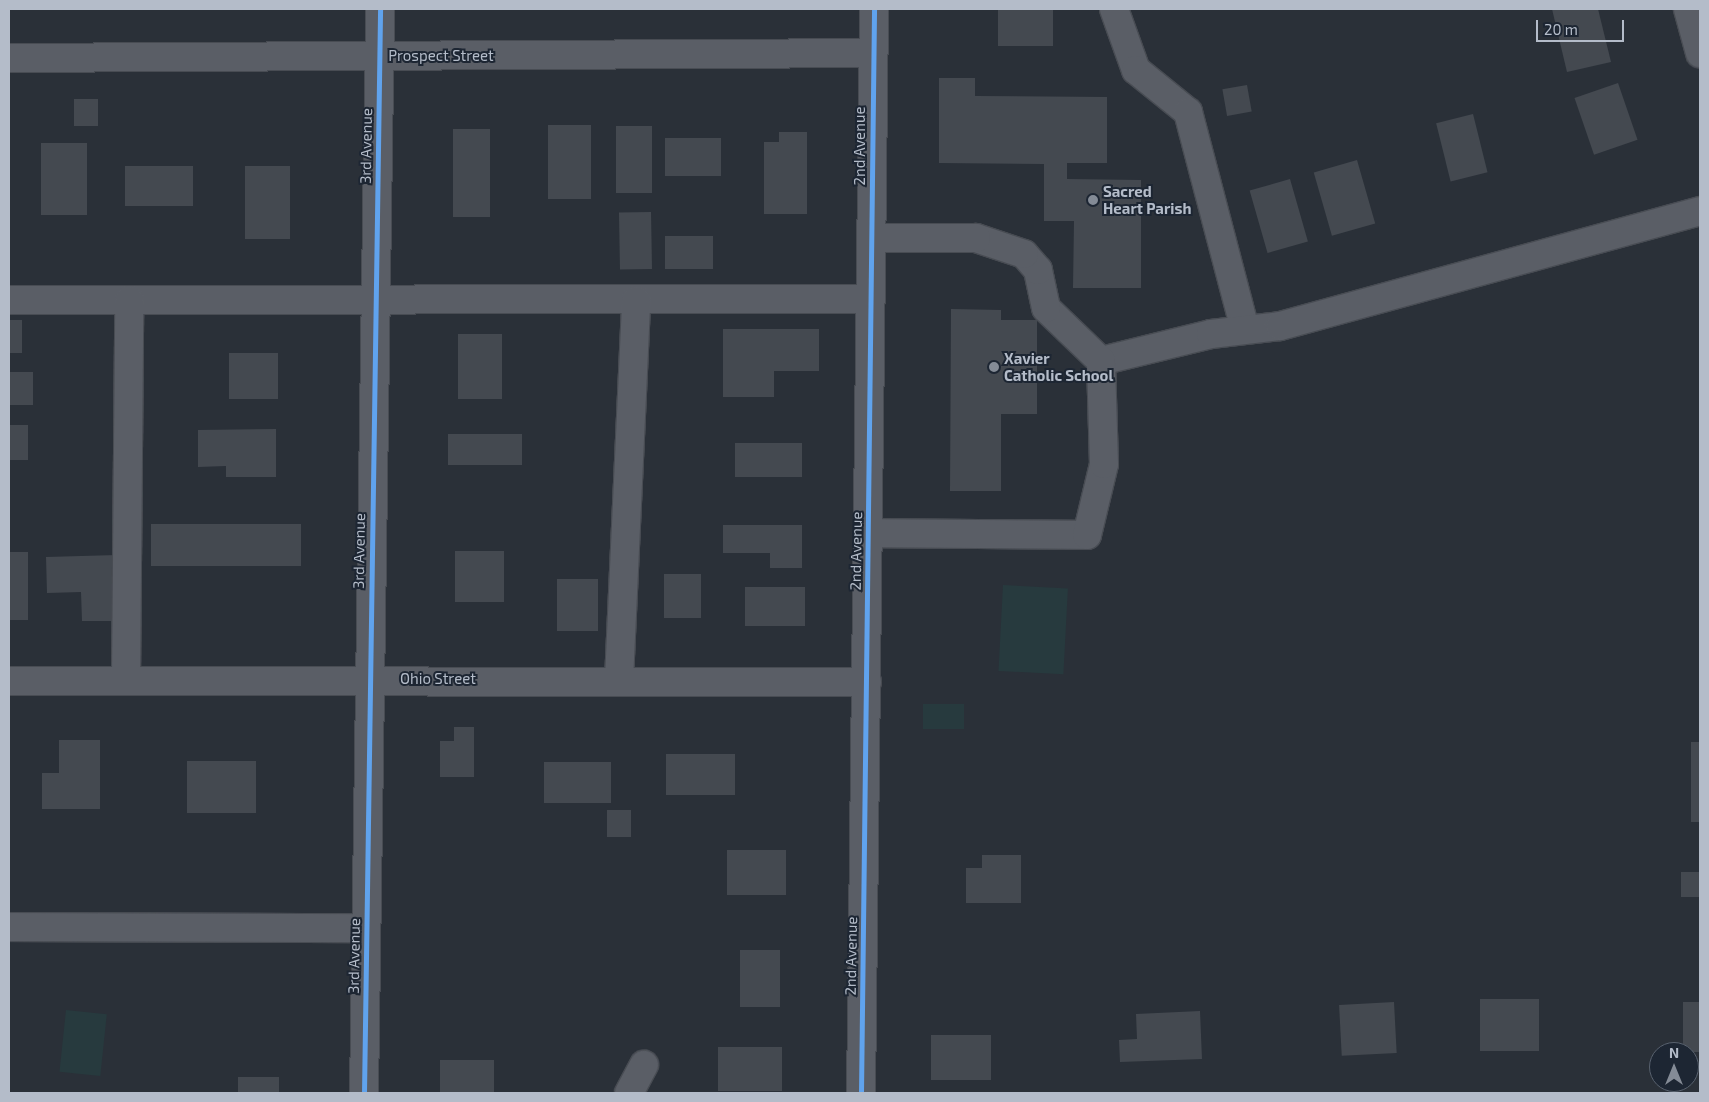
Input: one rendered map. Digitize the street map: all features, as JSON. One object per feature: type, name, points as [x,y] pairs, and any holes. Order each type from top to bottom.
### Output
[{"type":"street","name":"3rd Avenue","points":[[364,1093],[380,9]]},
{"type":"street","name":"2nd Avenue","points":[[861,1093],[874,9]]},
{"type":"street","points":[[1114,9],[1136,70],[1188,112],[1245,329]]},
{"type":"street","points":[[1688,9],[1700,53]]},
{"type":"street","name":"Prospect Street","points":[[9,58],[873,53]]},
{"type":"street","points":[[1101,361],[1245,329],[1280,326],[1700,211]]},
{"type":"street","points":[[869,533],[1087,535],[1104,464],[1101,361],[1046,308],[1038,270],[1024,254],[976,238],[872,238]]},
{"type":"street","points":[[9,300],[871,299]]},
{"type":"street","points":[[126,680],[130,300]]},
{"type":"street","points":[[619,680],[636,300]]},
{"type":"street","name":"Ohio Street","points":[[9,681],[370,678],[867,682]]},
{"type":"street","points":[[9,927],[366,928]]},
{"type":"street","points":[[629,1093],[644,1065]]},
{"type":"green space","points":[[1003,585],[1068,588],[1063,674],[998,671]]},
{"type":"green space","points":[[923,704],[964,704],[964,729],[923,729]]},
{"type":"green space","points":[[66,1010],[107,1014],[100,1076],[60,1072]]},
{"type":"building","points":[[998,9],[1053,9],[1053,46],[998,46]]},
{"type":"building","points":[[1552,9],[1598,9],[1611,62],[1567,72]]},
{"type":"building","name":"Sacred Heart Parish","points":[[939,78],[975,78],[975,96],[1107,97],[1107,163],[1067,163],[1067,179],[1141,180],[1141,288],[1073,288],[1074,221],[1044,221],[1044,164],[939,163]]},
{"type":"building","points":[[1618,83],[1638,140],[1594,155],[1575,98]]},
{"type":"building","points":[[1247,85],[1252,112],[1227,116],[1222,89]]},
{"type":"building","points":[[74,99],[98,99],[98,126],[74,126]]},
{"type":"building","points":[[1473,114],[1488,172],[1451,181],[1436,123]]},
{"type":"building","points":[[548,125],[591,125],[591,199],[548,199]]},
{"type":"building","points":[[616,126],[652,126],[652,193],[616,193]]},
{"type":"building","points":[[453,129],[490,129],[490,217],[453,217]]},
{"type":"building","points":[[779,132],[807,132],[807,214],[764,214],[764,142],[779,142]]},
{"type":"building","points":[[665,138],[721,138],[721,176],[665,176]]},
{"type":"building","points":[[41,143],[87,143],[87,215],[41,215]]},
{"type":"building","points":[[1357,160],[1375,223],[1332,236],[1314,172]]},
{"type":"building","points":[[125,166],[193,166],[193,206],[125,206]]},
{"type":"building","points":[[245,166],[290,166],[290,239],[245,239]]},
{"type":"building","points":[[1290,179],[1308,241],[1268,253],[1250,191]]},
{"type":"building","points":[[651,212],[652,269],[620,270],[619,213]]},
{"type":"building","points":[[665,236],[713,236],[713,269],[665,269]]},
{"type":"building","name":"Xavier Catholic School","points":[[951,309],[1001,310],[1001,320],[1037,320],[1037,414],[1001,414],[1001,491],[950,491]]},
{"type":"building","points":[[9,320],[22,320],[22,353],[9,353]]},
{"type":"building","points":[[723,329],[819,329],[819,371],[774,371],[774,397],[723,397]]},
{"type":"building","points":[[458,334],[502,334],[502,399],[458,399]]},
{"type":"building","points":[[229,353],[278,353],[278,399],[229,399]]},
{"type":"building","points":[[9,372],[33,372],[33,405],[9,405]]},
{"type":"building","points":[[9,425],[28,425],[28,460],[9,460]]},
{"type":"building","points":[[276,429],[276,477],[226,477],[226,466],[198,467],[198,430]]},
{"type":"building","points":[[448,434],[522,434],[522,465],[448,465]]},
{"type":"building","points":[[735,443],[802,443],[802,477],[735,477]]},
{"type":"building","points":[[151,524],[301,524],[301,566],[151,566]]},
{"type":"building","points":[[723,525],[802,525],[802,568],[770,568],[770,553],[723,553]]},
{"type":"building","points":[[455,551],[504,551],[504,602],[455,602]]},
{"type":"building","points":[[9,552],[28,552],[28,620],[9,620]]},
{"type":"building","points":[[117,555],[118,621],[82,621],[81,592],[47,593],[46,557]]},
{"type":"building","points":[[664,574],[701,574],[701,618],[664,618]]},
{"type":"building","points":[[557,579],[598,579],[598,631],[557,631]]},
{"type":"building","points":[[745,587],[805,587],[805,626],[745,626]]},
{"type":"building","points":[[454,727],[474,727],[474,777],[440,777],[440,741],[454,741]]},
{"type":"building","points":[[59,740],[100,740],[100,809],[42,809],[42,773],[59,773]]},
{"type":"building","points":[[1691,742],[1700,742],[1700,822],[1691,822]]},
{"type":"building","points":[[666,754],[735,754],[735,795],[666,795]]},
{"type":"building","points":[[187,761],[256,761],[256,813],[187,813]]},
{"type":"building","points":[[544,762],[611,762],[611,803],[544,803]]},
{"type":"building","points":[[607,810],[631,810],[631,837],[607,837]]},
{"type":"building","points":[[727,850],[786,850],[786,895],[727,895]]},
{"type":"building","points":[[982,855],[1021,855],[1021,903],[966,903],[966,868],[982,868]]},
{"type":"building","points":[[1681,872],[1700,872],[1700,897],[1681,897]]},
{"type":"building","points":[[740,950],[780,950],[780,1007],[740,1007]]},
{"type":"building","points":[[1480,999],[1539,999],[1539,1051],[1480,1051]]},
{"type":"building","points":[[1394,1002],[1397,1053],[1342,1056],[1339,1005]]},
{"type":"building","points":[[1683,1002],[1700,1002],[1700,1052],[1699,1042],[1683,1042]]},
{"type":"building","points":[[1200,1011],[1202,1059],[1120,1062],[1119,1040],[1137,1039],[1136,1014]]},
{"type":"building","points":[[931,1035],[991,1035],[991,1080],[931,1080]]},
{"type":"building","points":[[718,1047],[782,1047],[782,1091],[718,1091]]},
{"type":"building","points":[[440,1060],[494,1060],[494,1093],[440,1093]]},
{"type":"building","points":[[238,1077],[279,1077],[279,1093],[238,1093]]},
{"type":"cycle path","points":[[364,1093],[380,9]]},
{"type":"cycle path","points":[[861,1093],[874,9]]},
{"type":"place","name":"Sacred Heart Parish","points":[[1093,200]]},
{"type":"place","name":"Xavier Catholic School","points":[[994,367]]}]
